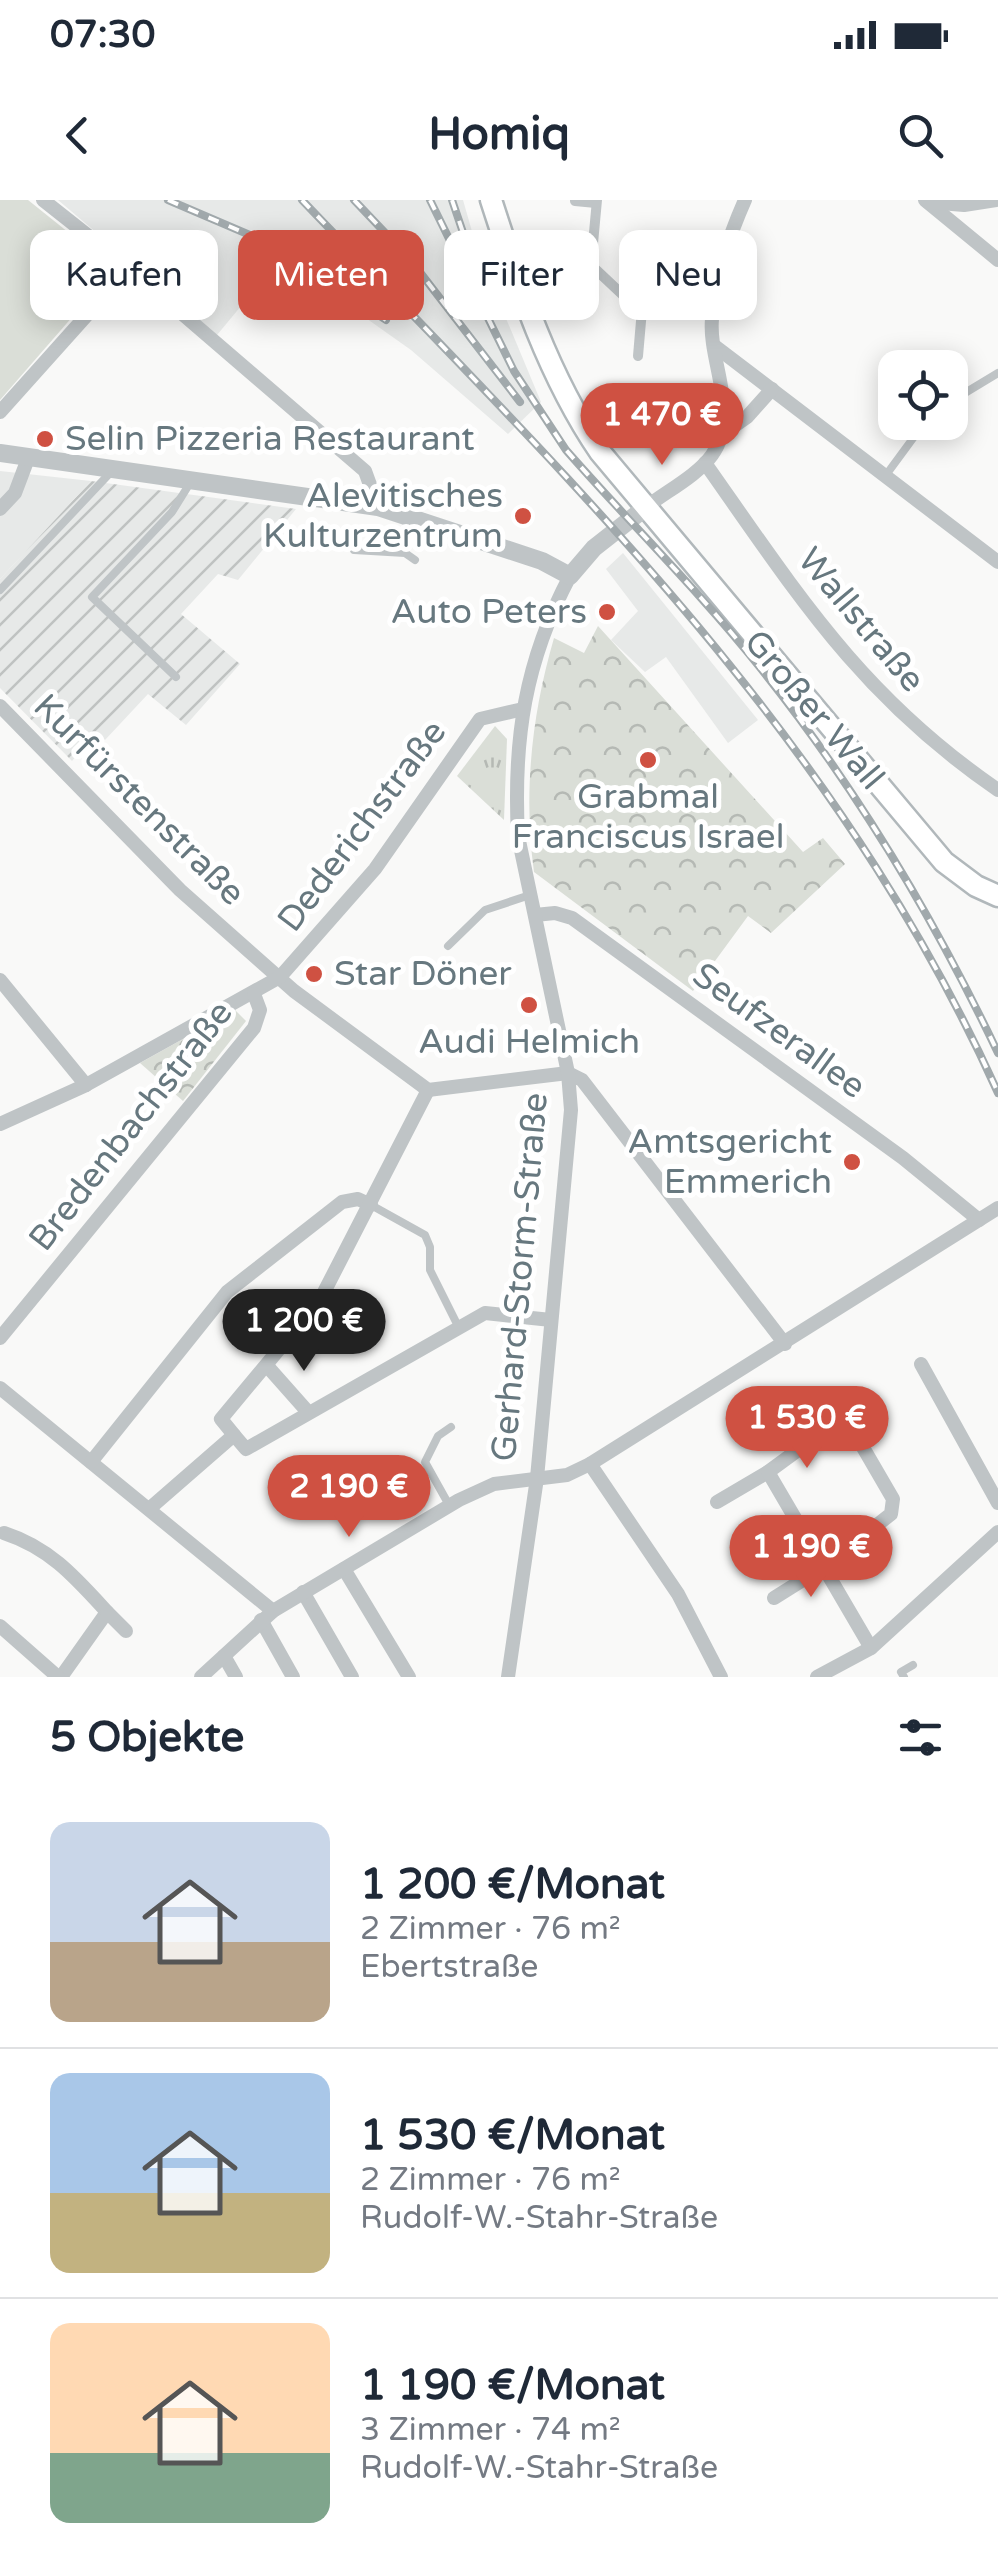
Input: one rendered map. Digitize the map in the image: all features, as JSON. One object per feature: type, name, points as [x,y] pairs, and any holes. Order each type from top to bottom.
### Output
[{"type":"main road","name":"Großer Wall","points":[[491,200],[528,310],[563,391],[600,452],[944,862],[976,886],[998,896]]},
{"type":"street","points":[[42,200],[81,230]]},
{"type":"street","points":[[733,230],[745,200]]},
{"type":"street","points":[[926,201],[964,204],[996,200]]},
{"type":"street","points":[[575,201],[596,201],[591,265],[619,291]]},
{"type":"street","points":[[926,201],[998,260]]},
{"type":"street","points":[[0,412],[83,320]]},
{"type":"street","points":[[190,320],[366,471],[378,507]]},
{"type":"street","points":[[638,356],[641,320]]},
{"type":"street","points":[[712,320],[723,380],[720,436]]},
{"type":"street","points":[[716,347],[998,562]]},
{"type":"street","points":[[645,508],[705,462],[720,436],[748,416],[772,390]]},
{"type":"street","points":[[0,453],[378,507],[542,561],[570,576]]},
{"type":"street","points":[[0,509],[23,477],[28,456]]},
{"type":"street","name":"Wallstraße","points":[[705,462],[809,613],[870,685],[952,758],[998,790]]},
{"type":"street","name":"Gerhard-Storm-Straße","points":[[508,1677],[537,1478],[571,1110],[568,1073],[530,895],[516,799],[522,709],[542,633],[570,576],[594,548],[645,508]]},
{"type":"street","name":"Kurfürstenstraße","points":[[0,706],[180,890],[280,977],[428,1090]]},
{"type":"street","name":"Dederichstraße","points":[[0,1124],[86,1085],[280,977],[374,869],[480,718],[522,709]]},
{"type":"street","name":"Seufzerallee","points":[[534,915],[555,913],[572,918],[911,1164],[979,1220]]},
{"type":"street","points":[[0,980],[86,1085]]},
{"type":"street","name":"Bredenbachstraße","points":[[0,1338],[254,1028],[260,1010],[254,994]]},
{"type":"street","points":[[551,1320],[485,1313],[246,1449],[221,1418],[268,1367],[320,1300],[428,1090],[568,1073],[582,1080],[785,1344]]},
{"type":"street","points":[[91,1462],[227,1292],[342,1202],[358,1199],[371,1205]]},
{"type":"street","points":[[201,1677],[267,1616],[449,1505],[494,1484],[568,1475],[590,1464],[998,1208]]},
{"type":"street","points":[[921,1364],[998,1503]]},
{"type":"street","points":[[268,1367],[308,1411]]},
{"type":"street","points":[[0,1388],[149,1509],[267,1616],[293,1677]]},
{"type":"street","points":[[717,1502],[768,1472],[839,1420],[850,1425],[893,1499],[891,1514],[825,1566],[774,1598]]},
{"type":"street","points":[[149,1509],[234,1435]]},
{"type":"street","points":[[590,1464],[678,1594],[721,1677]]},
{"type":"street","points":[[768,1472],[871,1648]]},
{"type":"street","points":[[817,1677],[871,1648],[998,1532]]},
{"type":"street","points":[[4,1533],[31,1542],[58,1559],[126,1631]]},
{"type":"street","points":[[344,1569],[409,1677]]},
{"type":"street","points":[[303,1592],[352,1677]]},
{"type":"street","points":[[0,1626],[60,1677],[107,1612]]},
{"type":"street","points":[[224,1656],[236,1677]]},
{"type":"lane","points":[[968,391],[998,373]]},
{"type":"lane","points":[[884,476],[911,440]]},
{"type":"lane","points":[[0,590],[114,468]]},
{"type":"lane","points":[[176,677],[92,597],[172,512],[192,479]]},
{"type":"lane","points":[[354,550],[404,553],[415,560]]},
{"type":"lane","points":[[448,946],[485,910],[530,895]]},
{"type":"lane","points":[[371,1205],[425,1234],[430,1247],[430,1270],[458,1326]]},
{"type":"lane","points":[[449,1505],[425,1462],[438,1436],[451,1427]]},
{"type":"lane","points":[[904,1677],[901,1672],[913,1665]]},
{"type":"shaded area","points":[[58,200],[463,200],[472,230],[444,230],[444,320],[507,320],[541,402],[508,434],[411,350],[369,320],[424,320],[424,230],[238,230],[238,310],[217,335],[199,320],[218,320],[218,230],[93,230]]},
{"type":"shaded area","points":[[0,471],[91,481],[0,579]]},
{"type":"shaded area","points":[[91,481],[296,509],[238,580],[218,574],[181,614],[240,664],[186,725],[148,694],[105,740],[96,733],[72,761],[0,688],[0,579]]},
{"type":"shaded area","points":[[623,553],[758,720],[728,743],[666,657],[645,672],[611,640],[638,611],[606,569]]},
{"type":"green space","points":[[0,200],[28,200],[65,230],[30,230],[30,320],[70,320],[0,400]]},
{"type":"green space","points":[[598,626],[803,852],[823,838],[845,864],[771,933],[748,916],[693,991],[534,872],[530,783],[535,724],[546,666],[554,638],[584,653]]},
{"type":"green space","points":[[495,726],[507,739],[504,820],[457,776]]},
{"type":"green space","points":[[235,1010],[246,1021],[183,1101],[140,1063]]},
{"type":"railway","points":[[168,200],[238,230]]},
{"type":"railway","points":[[302,200],[597,511],[690,617],[777,726],[859,841],[933,963],[998,1093]]},
{"type":"railway","points":[[354,200],[409,258],[520,402]]},
{"type":"railway","points":[[430,200],[514,371],[566,450],[735,637],[826,756],[919,901],[998,1053]]},
{"type":"railway","points":[[452,200],[462,230]]},
{"type":"place","name":"Selin Pizzeria Restaurant","points":[[45,439]]},
{"type":"place","name":"Alevitisches Kulturzentrum","points":[[523,516]]},
{"type":"place","name":"Auto Peters","points":[[607,612]]},
{"type":"place","name":"Grabmal Franciscus Israel","points":[[648,760]]},
{"type":"place","name":"Star Döner","points":[[314,974]]},
{"type":"place","name":"Audi Helmich","points":[[529,1005]]},
{"type":"place","name":"Amtsgericht Emmerich","points":[[852,1162]]}]
